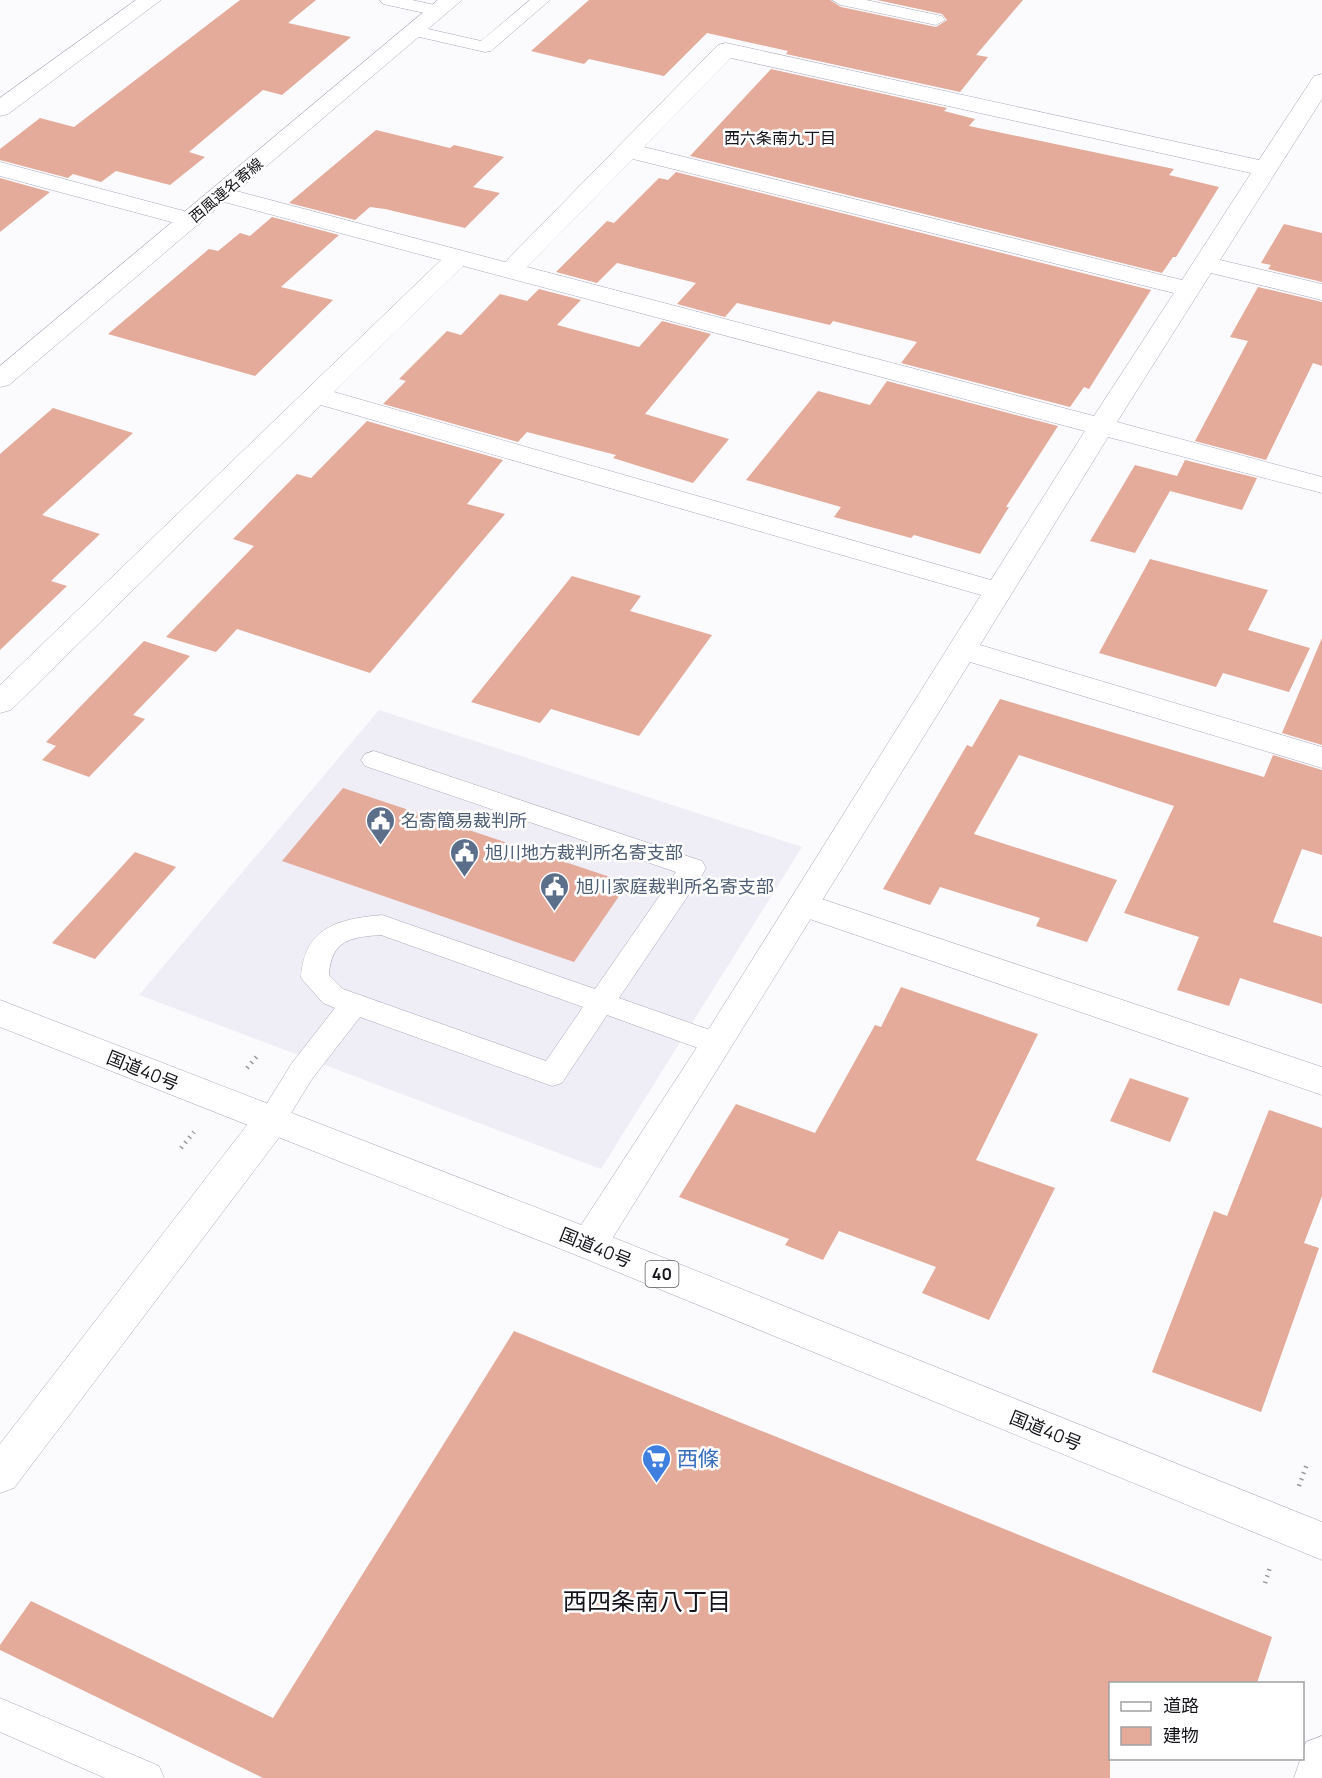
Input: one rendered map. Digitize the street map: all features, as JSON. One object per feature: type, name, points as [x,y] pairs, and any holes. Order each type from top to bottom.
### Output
[{"type":"main road","points":[[0,109],[150,0]]},
{"type":"main road","name":"西風連名寄線","points":[[0,379],[445,6]]},
{"type":"main road","points":[[512,269],[631,151],[726,50],[1266,169]]},
{"type":"main road","points":[[590,1244],[804,905],[1101,426],[1266,169],[1318,96]]},
{"type":"main road","points":[[631,151],[1189,289]]},
{"type":"main road","points":[[0,169],[190,220]]},
{"type":"main road","points":[[221,194],[1322,484]]},
{"type":"main road","points":[[0,703],[459,256]]},
{"type":"main road","points":[[1205,264],[1322,292]]},
{"type":"main road","points":[[314,395],[998,591]]},
{"type":"main road","points":[[961,649],[1322,758]]},
{"type":"main road","points":[[804,905],[1322,1081]]},
{"type":"main road","name":"国道40号","points":[[0,1013],[590,1244],[1322,1541]]},
{"type":"main road","points":[[0,1475],[271,1121]]},
{"type":"main road","points":[[1316,1778],[1322,1757]]},
{"type":"lane","points":[[389,0],[445,6]]},
{"type":"lane","points":[[415,31],[485,47],[541,0]]},
{"type":"lane","points":[[841,0],[936,20]]},
{"type":"lane","points":[[374,760],[693,868],[601,1002],[552,1075],[333,996],[315,978],[314,961],[330,937],[351,927],[382,925],[601,1002],[717,1044]]},
{"type":"lane","points":[[271,1121],[302,1071],[354,1004]]},
{"type":"lane","points":[[0,1715],[146,1778]]},
{"type":"shaded area","points":[[379,710],[802,847],[601,1169],[139,995]]},
{"type":"building","points":[[240,0],[316,0],[288,23],[351,37],[282,95],[263,90],[189,152],[205,157],[170,185],[116,171],[101,182],[73,174],[68,178],[0,160],[0,149],[40,118],[74,127]]},
{"type":"building","points":[[589,0],[830,0],[841,7],[936,27],[947,20],[942,14],[877,0],[1023,0],[976,55],[988,57],[960,92],[786,54],[788,51],[707,33],[664,76],[589,59],[584,64],[531,51]]},
{"type":"building","points":[[771,69],[947,108],[944,111],[975,119],[969,126],[1174,169],[1169,175],[1219,187],[1176,257],[1173,257],[1162,273],[690,156]]},
{"type":"building","points":[[376,130],[450,148],[454,145],[504,157],[473,187],[500,193],[465,228],[385,209],[370,207],[355,220],[289,203]]},
{"type":"building","points":[[676,172],[1151,290],[1089,389],[1084,387],[1070,407],[901,363],[917,342],[833,321],[830,325],[737,303],[725,317],[677,304],[696,283],[617,263],[597,283],[556,272],[607,221],[614,223],[659,178],[668,180]]},
{"type":"building","points":[[0,178],[50,192],[0,232]]},
{"type":"building","points":[[272,217],[339,235],[281,287],[333,300],[255,376],[108,334],[209,249],[218,251],[240,233],[250,236]]},
{"type":"building","points":[[1284,224],[1322,233],[1322,282],[1268,269],[1271,265],[1261,263]]},
{"type":"building","points":[[1258,287],[1322,302],[1322,366],[1313,363],[1266,460],[1195,441],[1248,341],[1230,337]]},
{"type":"building","points":[[539,289],[581,300],[557,325],[639,347],[662,321],[711,334],[645,414],[729,439],[693,483],[613,458],[616,455],[527,432],[518,442],[383,404],[406,381],[399,379],[447,331],[461,335],[500,294],[527,301]]},
{"type":"building","points":[[887,381],[1058,426],[1006,507],[1009,507],[980,554],[914,535],[911,538],[834,517],[841,507],[746,480],[818,391],[870,405]]},
{"type":"building","points":[[53,408],[133,433],[42,515],[100,534],[51,581],[67,586],[0,650],[0,454]]},
{"type":"building","points":[[367,421],[503,460],[467,504],[505,514],[370,673],[237,629],[216,652],[166,637],[254,546],[233,539],[297,474],[311,478]]},
{"type":"building","points":[[1185,460],[1257,478],[1242,510],[1170,491],[1135,553],[1090,541],[1135,465],[1177,476]]},
{"type":"building","points":[[1150,559],[1268,590],[1248,630],[1310,648],[1289,692],[1223,673],[1216,687],[1099,653]]},
{"type":"building","points":[[572,576],[641,596],[630,611],[712,635],[639,736],[551,709],[540,723],[471,702]]},
{"type":"building","points":[[1322,638],[1322,745],[1282,733]]},
{"type":"building","points":[[144,641],[190,656],[133,715],[145,719],[89,777],[42,760],[56,746],[46,742]]},
{"type":"building","points":[[1000,699],[1264,777],[1273,755],[1322,770],[1322,855],[1302,849],[1273,922],[1322,937],[1322,1004],[1240,978],[1229,1006],[1177,990],[1199,937],[1124,913],[1174,806],[1019,755],[974,834],[1117,880],[1087,942],[1036,926],[1040,918],[940,887],[930,905],[883,889],[967,745],[972,747]]},
{"type":"building","points":[[343,788],[628,883],[574,962],[282,861]]},
{"type":"building","points":[[135,852],[176,867],[95,959],[52,943]]},
{"type":"building","points":[[901,987],[1038,1034],[976,1160],[1055,1188],[989,1320],[922,1293],[936,1267],[839,1231],[823,1260],[785,1245],[789,1239],[679,1197],[736,1104],[815,1133],[875,1025],[881,1027]]},
{"type":"building","points":[[1130,1078],[1189,1098],[1170,1142],[1110,1121]]},
{"type":"building","points":[[1269,1110],[1322,1128],[1322,1196],[1304,1243],[1319,1248],[1261,1412],[1152,1372],[1214,1211],[1227,1216]]},
{"type":"building","name":"西條","points":[[514,1331],[1272,1637],[1257,1682],[1109,1682],[1110,1778],[263,1778],[0,1650],[0,1645],[31,1601],[273,1718]]},
{"type":"place","name":"名寄簡易裁判所","points":[[380,846]]},
{"type":"place","name":"旭川地方裁判所名寄支部","points":[[464,878]]},
{"type":"place","name":"旭川家庭裁判所名寄支部","points":[[555,912]]},
{"type":"place","name":"西條","points":[[656,1484]]},
{"type":"district","name":"西六条南九丁目","points":[[780,138]]},
{"type":"district","name":"西四条南八丁目","points":[[647,1600]]}]
